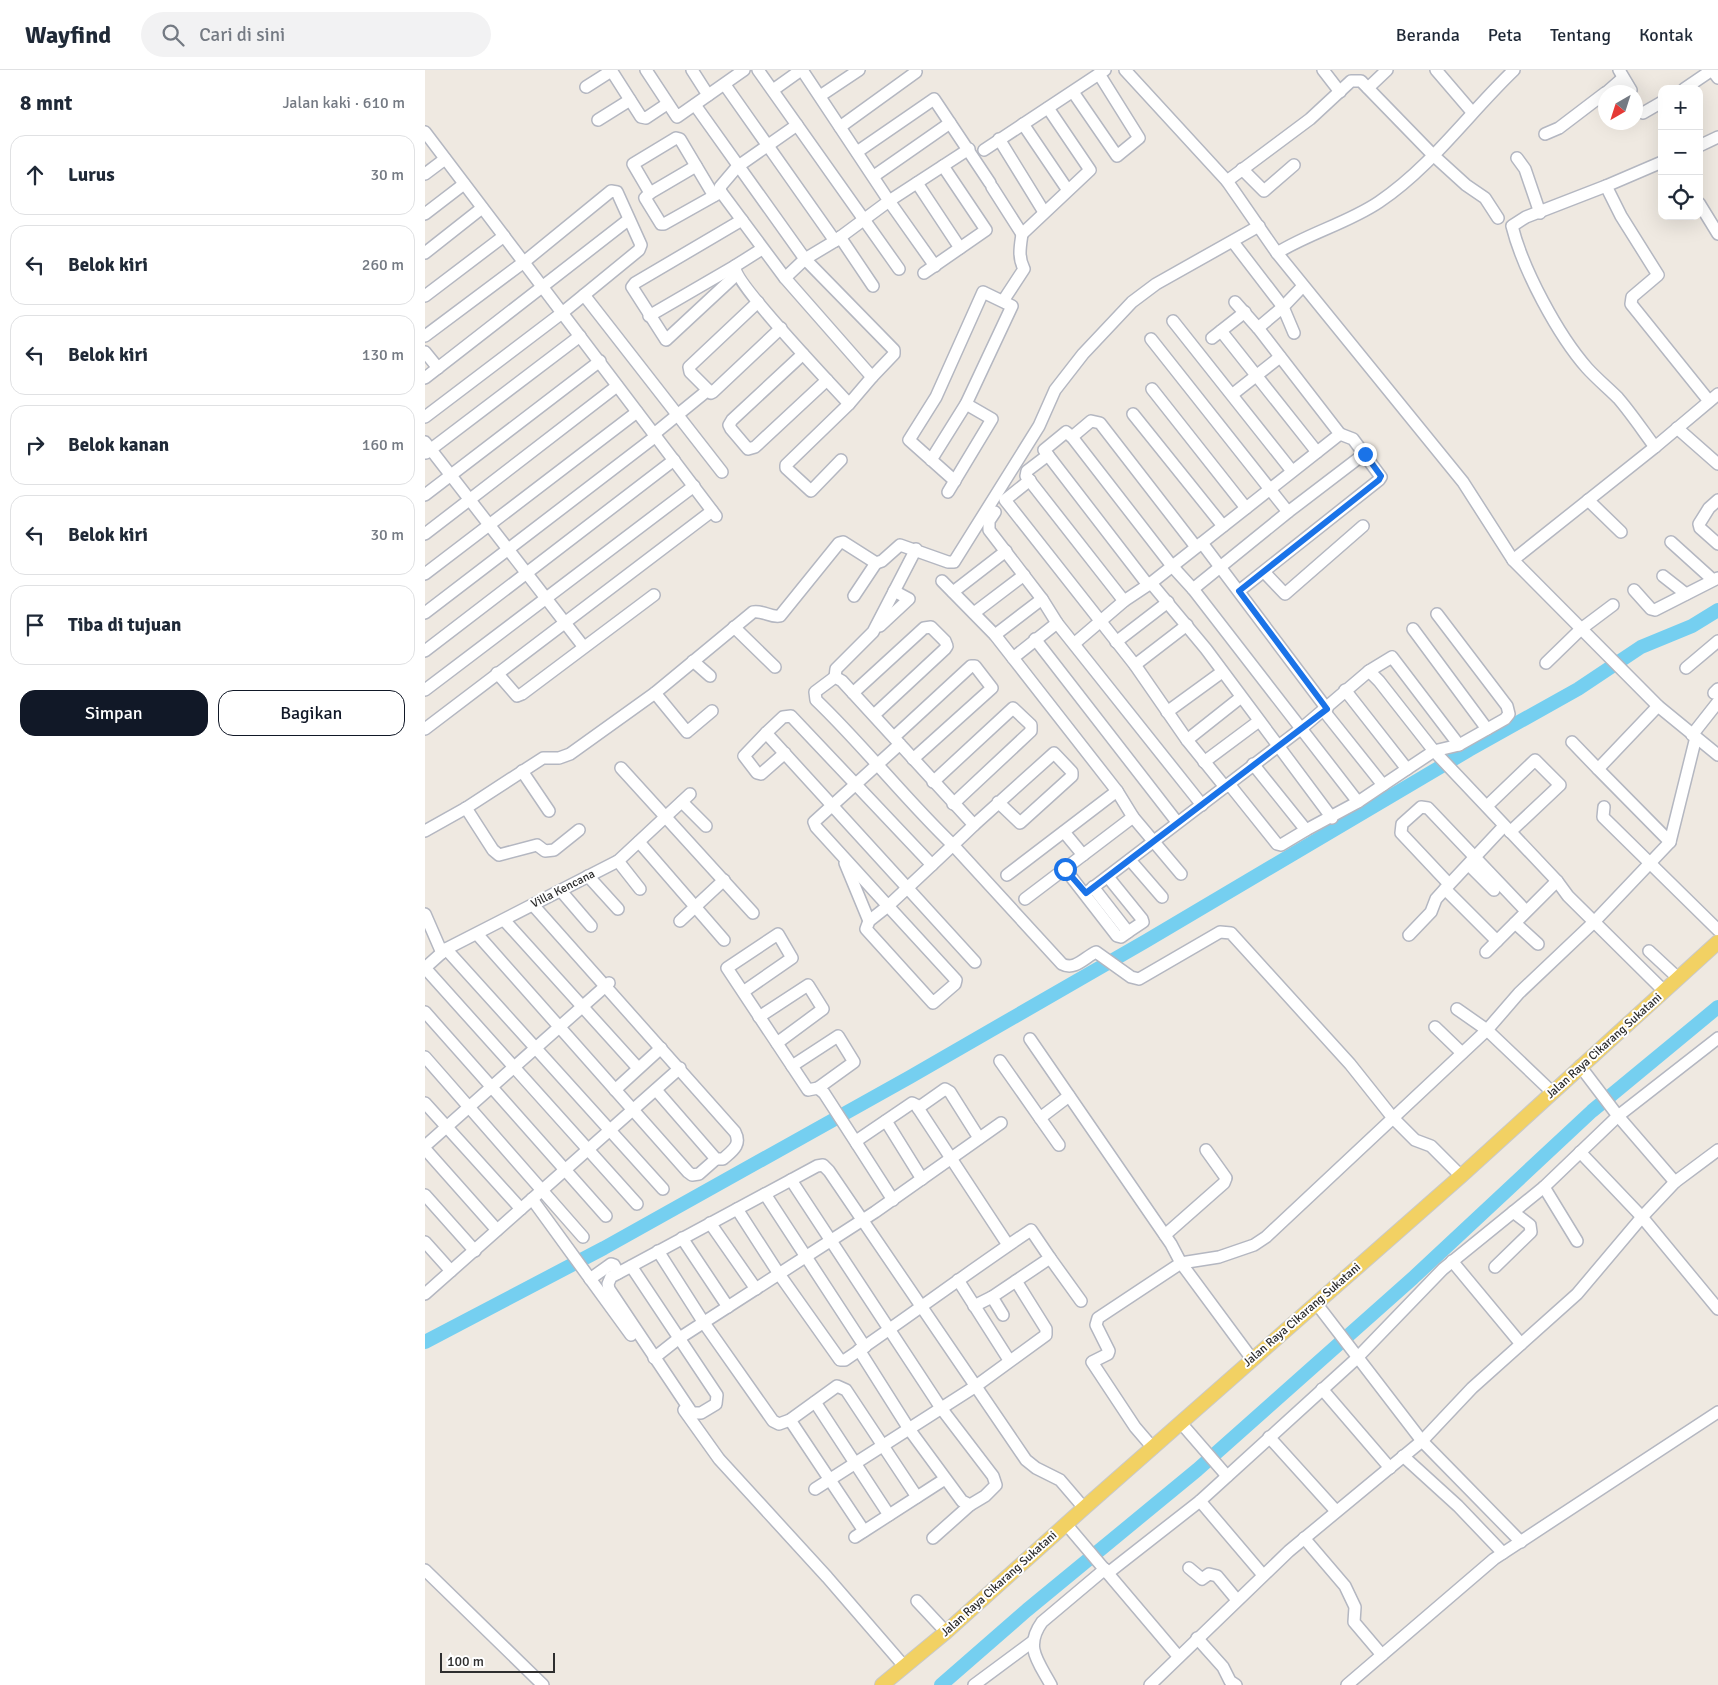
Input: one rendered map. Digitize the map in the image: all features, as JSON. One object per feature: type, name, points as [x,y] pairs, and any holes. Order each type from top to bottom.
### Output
[{"type":"main road","name":"Jalan Raya Cikarang Sukatani","points":[[891,1682],[904,1666],[946,1632],[1315,1303],[1461,1176],[1580,1066],[1678,978],[1716,947]]},
{"type":"street","points":[[586,87],[611,70],[643,118],[667,104]]},
{"type":"street","points":[[646,70],[677,117],[725,85],[740,71]]},
{"type":"street","points":[[692,70],[708,95]]},
{"type":"street","points":[[758,70],[899,269]]},
{"type":"street","points":[[773,90],[801,70],[935,266]]},
{"type":"street","points":[[820,96],[859,70]]},
{"type":"street","points":[[1125,70],[1227,181],[1277,253],[1463,482],[1513,560],[1657,706],[1718,755]]},
{"type":"street","points":[[1323,70],[1340,92]]},
{"type":"street","points":[[1436,70],[1471,112]]},
{"type":"street","points":[[1277,253],[1301,238],[1368,209],[1381,200],[1433,155],[1471,112],[1513,70]]},
{"type":"street","points":[[1690,85],[1712,70],[1718,78]]},
{"type":"street","points":[[840,127],[916,72]]},
{"type":"street","points":[[984,150],[1102,72],[1139,138],[1117,156],[1073,92]]},
{"type":"street","points":[[1368,88],[1382,72]]},
{"type":"street","points":[[1612,85],[1621,74],[1628,85]]},
{"type":"street","points":[[1227,181],[1310,119],[1351,81],[1356,80],[1361,81],[1433,155],[1466,185],[1485,198],[1498,218]]},
{"type":"street","points":[[725,85],[873,286]]},
{"type":"street","points":[[857,152],[934,99],[969,149],[1022,234]]},
{"type":"street","points":[[1545,134],[1559,128],[1598,99]]},
{"type":"street","points":[[598,120],[630,100]]},
{"type":"street","points":[[695,105],[737,167],[805,259],[894,350],[894,354],[849,404],[786,465],[786,468],[811,491],[841,460]]},
{"type":"street","points":[[1643,113],[1658,105]]},
{"type":"street","points":[[1003,301],[1025,269],[1020,261],[1019,252],[1022,234],[1067,189],[1090,170],[1048,108]]},
{"type":"street","points":[[874,176],[950,123]]},
{"type":"street","points":[[1023,124],[1067,189]]},
{"type":"street","points":[[696,166],[650,193],[645,198],[661,224],[717,194],[720,187],[737,167],[767,144],[797,125]]},
{"type":"street","points":[[425,729],[564,622],[714,513],[426,134]]},
{"type":"street","points":[[1703,144],[1718,137]]},
{"type":"street","points":[[650,193],[633,164],[676,138],[680,139],[696,166],[717,194],[742,220],[785,278],[873,377]]},
{"type":"street","points":[[999,139],[1045,212]]},
{"type":"street","points":[[785,278],[805,259],[838,239],[889,201],[969,149]]},
{"type":"street","points":[[1517,158],[1525,169],[1540,212]]},
{"type":"street","points":[[425,174],[445,159]]},
{"type":"street","points":[[1655,447],[1619,399],[1587,368],[1564,338],[1522,256],[1512,226],[1516,222],[1658,164]]},
{"type":"street","points":[[1242,169],[1264,191],[1294,165]]},
{"type":"street","points":[[924,273],[986,230],[943,166]]},
{"type":"street","points":[[917,183],[960,248]]},
{"type":"street","points":[[425,214],[464,184]]},
{"type":"street","points":[[1513,560],[1655,447],[1714,397],[1631,304],[1632,296],[1658,275],[1621,216],[1606,186]]},
{"type":"street","points":[[425,336],[524,262],[611,191],[617,192],[628,220],[641,245],[639,250],[561,313],[425,417]]},
{"type":"street","points":[[425,253],[483,208]]},
{"type":"street","points":[[1703,210],[1718,234]]},
{"type":"street","points":[[425,378],[628,220]]},
{"type":"street","points":[[742,220],[635,283],[632,287],[664,339],[668,340],[736,270],[762,249]]},
{"type":"street","points":[[854,596],[876,563],[882,561],[897,546],[916,549],[948,562],[955,562],[1039,426],[1055,390],[1083,354],[1132,302],[1156,284],[1259,226]]},
{"type":"street","points":[[425,296],[504,236]]},
{"type":"street","points":[[1233,242],[1283,307],[1294,333]]},
{"type":"street","points":[[649,316],[736,270]]},
{"type":"street","points":[[736,270],[758,302],[849,404]]},
{"type":"street","points":[[1258,328],[1283,307],[1303,286]]},
{"type":"street","points":[[931,460],[966,404],[1012,306],[983,292],[936,397],[909,440],[931,460],[955,481]]},
{"type":"street","points":[[584,295],[722,472]]},
{"type":"street","points":[[758,302],[689,367],[689,372],[711,393],[781,328]]},
{"type":"street","points":[[1235,302],[1258,328],[1341,434],[1353,439],[1381,476],[1379,480],[1239,591]]},
{"type":"street","points":[[1245,312],[1216,334],[1257,375],[1317,452]]},
{"type":"street","points":[[1173,321],[1233,394],[1292,471]]},
{"type":"street","points":[[580,336],[427,448],[451,475],[583,646]]},
{"type":"street","points":[[1151,339],[1287,512]]},
{"type":"street","points":[[425,352],[438,368]]},
{"type":"street","points":[[803,354],[731,420],[729,426],[748,449],[755,447],[827,380]]},
{"type":"street","points":[[1233,394],[1280,357]]},
{"type":"street","points":[[425,495],[599,361]]},
{"type":"street","points":[[425,534],[617,386]]},
{"type":"street","points":[[1152,389],[1246,508]]},
{"type":"street","points":[[425,613],[655,435],[708,390]]},
{"type":"street","points":[[948,492],[992,419],[966,404]]},
{"type":"street","points":[[425,574],[637,412]]},
{"type":"street","points":[[1133,414],[1223,526]]},
{"type":"street","points":[[1072,437],[1091,421],[1100,423],[1239,591],[1325,710],[1383,785]]},
{"type":"street","points":[[1677,428],[1718,464]]},
{"type":"street","points":[[1332,818],[1187,625],[1150,584],[1044,450],[1061,435],[1066,432],[1072,437],[1302,728],[1358,802]]},
{"type":"street","points":[[1075,643],[1124,601],[1150,584],[1341,434]]},
{"type":"street","points":[[1193,589],[1287,512],[1365,454]]},
{"type":"street","points":[[1048,455],[1025,473],[1124,601]]},
{"type":"street","points":[[425,651],[674,460]]},
{"type":"street","points":[[1030,480],[1005,500],[987,526],[1042,599],[1057,623],[1075,643],[1201,805]]},
{"type":"street","points":[[425,690],[693,486]]},
{"type":"street","points":[[1005,500],[1135,665],[1204,762],[1277,844],[1281,845],[1306,830],[1332,818],[1407,769],[1459,745],[1505,719],[1509,714],[1507,706],[1437,614]]},
{"type":"street","points":[[1588,500],[1621,532]]},
{"type":"street","points":[[1718,500],[1701,519],[1701,528],[1718,544]]},
{"type":"street","points":[[1264,572],[1285,594],[1328,559],[1363,526]]},
{"type":"street","points":[[425,831],[466,808],[545,757],[559,758],[570,754],[655,692],[753,612],[759,611],[775,617],[781,616],[839,543],[843,542],[876,563]]},
{"type":"street","points":[[1634,590],[1651,609],[1655,610],[1716,579],[1671,542]]},
{"type":"street","points":[[873,632],[916,549]]},
{"type":"street","points":[[953,592],[1006,552]]},
{"type":"street","points":[[974,613],[1024,575]]},
{"type":"street","points":[[1663,576],[1686,594]]},
{"type":"street","points":[[942,581],[995,635],[1117,791],[1133,817],[1181,874]]},
{"type":"street","points":[[894,591],[909,599],[836,669],[835,677],[815,692],[816,700],[1065,965],[1075,965],[1093,953],[1098,953],[1131,977],[1139,979],[1220,932],[1231,933],[1344,1058],[1393,1118],[1415,1140],[1431,1146],[1461,1176]]},
{"type":"street","points":[[497,673],[512,692],[517,696],[522,694],[654,594]]},
{"type":"street","points":[[995,635],[1042,599]]},
{"type":"street","points":[[1116,642],[1168,602]]},
{"type":"street","points":[[1546,663],[1581,629],[1613,605]]},
{"type":"street","points":[[1013,658],[1057,623]]},
{"type":"street","points":[[1135,665],[1187,625]]},
{"type":"street","points":[[853,693],[924,628],[931,627],[945,641],[947,646],[945,649],[874,715]]},
{"type":"street","points":[[734,628],[775,667]]},
{"type":"street","points":[[1413,629],[1487,729]]},
{"type":"street","points":[[1035,639],[1177,822]]},
{"type":"street","points":[[1686,668],[1718,641]]},
{"type":"street","points":[[1089,890],[1227,786],[1253,764],[1278,747],[1325,710],[1345,690],[1369,671],[1392,657],[1459,745]]},
{"type":"street","points":[[693,661],[710,676]]},
{"type":"street","points":[[843,856],[869,921],[867,930],[933,1003],[955,984],[956,980],[815,825],[816,820],[877,764],[971,666],[975,666],[992,686],[991,689],[913,759]]},
{"type":"street","points":[[1369,671],[1379,680],[1437,754],[1557,881],[1568,896],[1664,991]]},
{"type":"street","points":[[1167,712],[1222,672]]},
{"type":"street","points":[[835,677],[842,681],[874,715],[974,825]]},
{"type":"street","points":[[1345,690],[1407,769]]},
{"type":"street","points":[[655,692],[687,732],[712,711]]},
{"type":"street","points":[[1153,1448],[1135,1427],[1092,1362],[1108,1354],[1109,1351],[1096,1325],[1096,1321],[1181,1263],[1219,1257],[1254,1245],[1266,1237],[1352,1159],[1487,1030],[1519,993],[1595,922],[1651,865],[1670,842],[1694,736],[1717,695]]},
{"type":"street","points":[[1187,740],[1240,698]]},
{"type":"street","points":[[1598,769],[1657,706]]},
{"type":"street","points":[[933,782],[1013,708],[1031,726],[1031,731],[953,804]]},
{"type":"street","points":[[785,753],[763,774],[757,773],[744,760],[746,752],[783,717],[791,716],[932,865]]},
{"type":"street","points":[[1204,762],[1259,721]]},
{"type":"street","points":[[766,733],[833,804],[975,962]]},
{"type":"street","points":[[1572,742],[1670,842]]},
{"type":"street","points":[[869,921],[888,906],[998,802],[1053,753],[1071,772],[1072,776],[1020,823],[998,802]]},
{"type":"street","points":[[1409,935],[1431,912],[1436,899],[1472,862],[1507,829],[1560,785],[1535,760],[1487,806]]},
{"type":"street","points":[[1253,764],[1306,830]]},
{"type":"street","points":[[621,768],[753,913]]},
{"type":"street","points":[[521,771],[549,811]]},
{"type":"street","points":[[1007,874],[1117,791]]},
{"type":"street","name":"Villa Kencana","points":[[425,968],[444,951],[618,861],[686,798],[706,826]]},
{"type":"street","points":[[1497,941],[1402,836],[1401,828],[1406,819],[1421,807],[1427,808],[1520,917],[1538,944]]},
{"type":"street","points":[[1604,807],[1603,817],[1718,930]]},
{"type":"street","points":[[466,808],[493,850],[499,855],[537,845],[545,851],[554,850],[579,830]]},
{"type":"street","points":[[1025,899],[1133,817]]},
{"type":"street","points":[[1064,832],[1083,855]]},
{"type":"street","points":[[639,842],[724,940]]},
{"type":"street","points":[[1130,860],[1162,897]]},
{"type":"street","points":[[618,861],[640,889]]},
{"type":"street","points":[[1065,869],[1089,890],[1128,932],[1143,922],[1142,919],[1108,876]]},
{"type":"street","points":[[588,876],[618,909]]},
{"type":"street","points":[[680,921],[724,880]]},
{"type":"street","points":[[1486,952],[1557,881]]},
{"type":"street","points":[[561,891],[591,926]]},
{"type":"street","points":[[477,934],[692,1175],[699,1174],[716,1159],[723,1159],[736,1147],[737,1136],[607,985],[533,905]]},
{"type":"street","points":[[425,914],[444,951],[536,1046],[663,1189]]},
{"type":"street","points":[[504,920],[638,1068]]},
{"type":"street","points":[[743,992],[792,958],[778,934],[727,968],[808,1090],[818,1088],[854,1062],[838,1036],[793,1066]]},
{"type":"street","points":[[1649,951],[1678,978]]},
{"type":"street","points":[[425,968],[637,1204]]},
{"type":"street","points":[[497,1230],[425,1148],[468,1106],[607,985]]},
{"type":"street","points":[[759,1017],[808,985],[823,1009],[777,1043]]},
{"type":"street","points":[[1457,1009],[1487,1030],[1552,1092]]},
{"type":"street","points":[[425,1012],[564,1171],[606,1216]]},
{"type":"street","points":[[1435,1027],[1462,1053]]},
{"type":"street","points":[[1051,1685],[1032,1649],[1035,1631],[1042,1622],[1105,1569],[1200,1501],[1225,1474],[1322,1389],[1354,1354],[1452,1261],[1544,1187],[1618,1116],[1718,1038]]},
{"type":"street","points":[[1030,1039],[1165,1235],[1181,1263],[1252,1359]]},
{"type":"street","points":[[615,1090],[661,1048]]},
{"type":"street","points":[[425,1057],[583,1237]]},
{"type":"street","points":[[1000,1061],[1059,1145]]},
{"type":"street","points":[[1580,1066],[1618,1116],[1675,1182]]},
{"type":"street","points":[[427,1289],[451,1271],[680,1068]]},
{"type":"street","points":[[818,1088],[831,1103],[893,1200]]},
{"type":"street","points":[[918,1108],[945,1089],[950,1092],[979,1138]]},
{"type":"street","points":[[656,1090],[716,1159]]},
{"type":"street","points":[[1040,1118],[1069,1096]]},
{"type":"street","points":[[425,1103],[521,1209]]},
{"type":"street","points":[[857,1144],[859,1139],[912,1103],[918,1108],[1008,1245]]},
{"type":"street","points":[[886,1121],[922,1179]]},
{"type":"street","points":[[654,1358],[678,1339],[893,1200],[1001,1123]]},
{"type":"street","points":[[1165,1235],[1220,1187],[1226,1178],[1206,1150]]},
{"type":"street","points":[[1150,1685],[1178,1656],[1304,1538],[1422,1441],[1473,1388],[1577,1294],[1642,1217],[1675,1182],[1718,1150]]},
{"type":"street","points":[[1580,1152],[1642,1217],[1718,1310]]},
{"type":"street","points":[[631,1266],[717,1395],[716,1404],[701,1413],[691,1413],[654,1358],[609,1289],[608,1284],[611,1277],[618,1274],[631,1266],[658,1251],[817,1166],[823,1166],[829,1171],[924,1306],[1026,1460],[1036,1468],[1060,1480],[1084,1508]]},
{"type":"street","points":[[791,1180],[941,1408],[993,1476],[996,1485],[933,1538]]},
{"type":"street","points":[[1544,1187],[1577,1241]]},
{"type":"street","points":[[765,1194],[807,1256],[909,1428],[962,1501],[970,1505]]},
{"type":"street","points":[[425,1195],[475,1250]]},
{"type":"street","points":[[532,1199],[719,1460],[827,1577],[904,1666]]},
{"type":"street","points":[[737,1209],[779,1274],[840,1360],[845,1360],[1031,1230],[1081,1301]]},
{"type":"street","points":[[1495,1267],[1531,1232],[1530,1225],[1513,1212]]},
{"type":"street","points":[[711,1223],[755,1290]]},
{"type":"street","points":[[683,1238],[729,1307]]},
{"type":"street","points":[[425,1242],[451,1271]]},
{"type":"street","points":[[658,1251],[704,1323],[773,1421],[779,1424],[790,1420],[837,1386],[845,1390],[917,1497]]},
{"type":"street","points":[[975,1306],[992,1297],[1050,1258]]},
{"type":"street","points":[[1452,1261],[1521,1344]]},
{"type":"street","points":[[589,1278],[611,1264],[615,1266],[618,1274]]},
{"type":"street","points":[[958,1280],[1009,1360]]},
{"type":"street","points":[[815,1489],[976,1386],[1047,1332],[1016,1281]]},
{"type":"street","points":[[992,1297],[1003,1315]]},
{"type":"street","points":[[1315,1303],[1422,1441],[1521,1542]]},
{"type":"street","points":[[1322,1389],[1390,1468]]},
{"type":"street","points":[[815,1402],[889,1515]]},
{"type":"street","points":[[1347,1685],[1503,1553],[1718,1412]]},
{"type":"street","points":[[790,1420],[831,1479],[859,1534],[945,1479]]},
{"type":"street","points":[[1181,1423],[1225,1474]]},
{"type":"street","points":[[1269,1437],[1336,1511]]},
{"type":"street","points":[[1403,1456],[1458,1506],[1503,1553]]},
{"type":"street","points":[[1200,1501],[1263,1575]]},
{"type":"street","points":[[1066,1524],[1178,1656]]},
{"type":"street","points":[[1304,1538],[1341,1579],[1355,1607],[1353,1622],[1382,1655]]},
{"type":"street","points":[[1189,1568],[1202,1579],[1209,1574],[1217,1576],[1237,1600]]},
{"type":"street","points":[[425,1570],[543,1685]]},
{"type":"street","points":[[917,1601],[946,1632]]},
{"type":"street","points":[[1197,1638],[1223,1668],[1228,1679],[1236,1685]]},
{"type":"street","points":[[974,1685],[1032,1642]]},
{"type":"waterway","points":[[425,1342],[604,1248],[910,1077],[1146,941],[1469,750],[1578,689],[1641,647],[1692,626],[1718,610]]},
{"type":"waterway","points":[[941,1685],[1027,1610],[1197,1470],[1413,1278],[1592,1111],[1718,1007]]},
{"type":"route","points":[[1065,869],[1086,893],[1327,709],[1239,591],[1379,480],[1381,476],[1365,454]]}]
